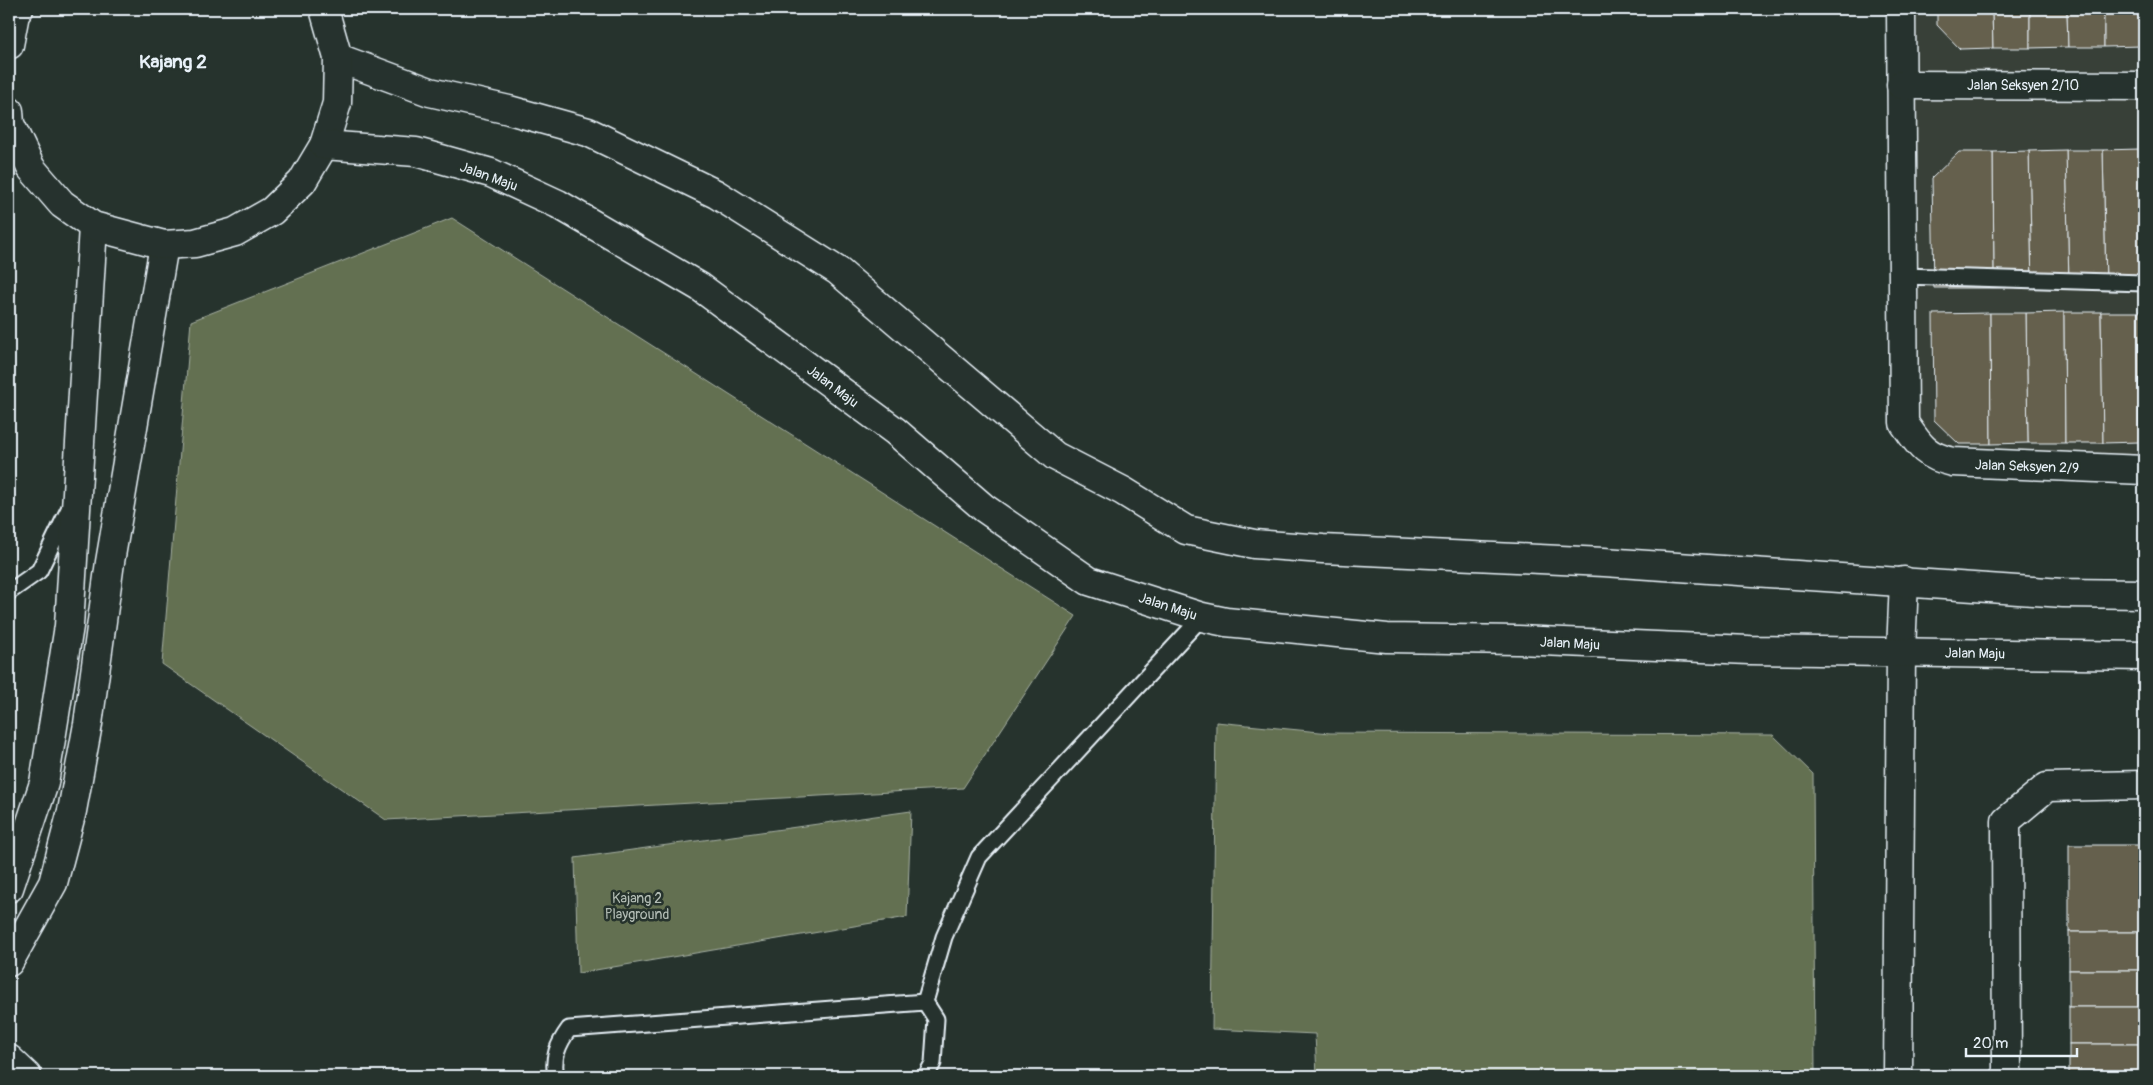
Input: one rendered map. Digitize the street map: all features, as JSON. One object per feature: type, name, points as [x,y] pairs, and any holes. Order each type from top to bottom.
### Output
[{"type":"street","points":[[9,45],[15,14],[19,9]]},
{"type":"street","points":[[9,120],[31,168],[62,204],[93,226],[164,246],[195,243],[235,232],[272,211],[302,182],[324,145],[337,103],[338,58],[324,9]]},
{"type":"street","name":"Jalan Seksyen 2/9","points":[[1901,9],[1904,423],[1917,443],[1934,458],[1953,462],[2144,470]]},
{"type":"street","points":[[338,58],[430,92],[509,110],[588,132],[716,194],[838,271],[1055,456],[1122,491],[1186,530],[1254,544],[1323,550],[1604,562],[2063,593],[2144,594]]},
{"type":"street","name":"Jalan Seksyen 2/10","points":[[1901,85],[2144,86]]},
{"type":"street","name":"Jalan Maju","points":[[324,145],[416,152],[491,173],[558,204],[700,287],[894,432],[984,508],[1089,581],[1202,617],[1226,622],[1387,638],[1518,640],[1749,650],[2144,656]]},
{"type":"street","points":[[9,888],[44,783],[69,626],[93,226]]},
{"type":"street","points":[[9,962],[53,883],[72,811],[88,724],[110,562],[164,246]]},
{"type":"street","points":[[1898,1076],[1901,651],[1904,581]]},
{"type":"street","points":[[2007,1076],[2006,821],[2047,787],[2144,786]]},
{"type":"street","points":[[9,1059],[27,1076]]},
{"type":"lane","points":[[1902,276],[2144,283]]},
{"type":"lane","points":[[9,592],[39,571],[77,493]]},
{"type":"lane","points":[[926,1076],[933,1063],[936,1019],[925,1002],[944,937],[979,857],[1202,617]]},
{"type":"lane","points":[[556,1076],[558,1044],[570,1030],[925,1002]]},
{"type":"shaded area","points":[[1915,9],[2144,9],[2144,457],[1972,454],[1940,445],[1919,422]]},
{"type":"green space","points":[[452,218],[1076,616],[963,788],[386,820],[162,664],[191,321]]},
{"type":"green space","points":[[1216,722],[1330,733],[1773,735],[1813,774],[1815,1076],[1317,1076],[1315,1034],[1212,1029]]},
{"type":"green space","name":"Kajang 2 Playground","points":[[911,811],[907,917],[578,973],[575,858]]},
{"type":"building","points":[[1937,9],[1992,9],[1993,48],[1960,49],[1937,25]]},
{"type":"building","points":[[1992,9],[2030,9],[2030,48],[1993,48]]},
{"type":"building","points":[[2030,9],[2067,9],[2068,47],[2030,48]]},
{"type":"building","points":[[2067,9],[2104,9],[2104,47],[2068,47]]},
{"type":"building","points":[[2104,9],[2141,9],[2141,46],[2104,47]]},
{"type":"building","points":[[2141,9],[2144,9],[2144,46],[2141,46]]},
{"type":"building","points":[[2140,149],[2144,149],[2144,285],[2143,285]]},
{"type":"building","points":[[2140,149],[2143,285],[2106,286],[2103,150]]},
{"type":"building","points":[[2066,150],[2103,150],[2106,286],[2069,286]]},
{"type":"building","points":[[2066,150],[2069,286],[2032,287],[2029,151]]},
{"type":"building","points":[[2029,151],[2032,287],[1994,288],[1993,152]]},
{"type":"building","points":[[1959,152],[1993,152],[1994,288],[1934,288],[1932,178]]},
{"type":"building","points":[[2144,311],[2144,442],[2139,442],[2138,312]]},
{"type":"building","points":[[2064,312],[2065,443],[2028,443],[2026,313]]},
{"type":"building","points":[[2064,312],[2101,312],[2103,443],[2065,443]]},
{"type":"building","points":[[2101,312],[2138,312],[2139,442],[2103,443]]},
{"type":"building","points":[[1990,313],[1991,444],[1959,444],[1934,420],[1933,314]]},
{"type":"building","points":[[1990,313],[2026,313],[2028,443],[1991,444]]},
{"type":"building","points":[[2069,845],[2144,845],[2144,932],[2069,932]]},
{"type":"building","points":[[2069,932],[2144,932],[2144,970],[2069,970]]},
{"type":"building","points":[[2069,970],[2144,970],[2144,1007],[2069,1007]]},
{"type":"building","points":[[2069,1007],[2144,1007],[2144,1044],[2069,1044]]},
{"type":"building","points":[[2069,1044],[2144,1044],[2144,1076],[2069,1076]]},
{"type":"district","name":"Kajang 2","points":[[173,61]]}]
